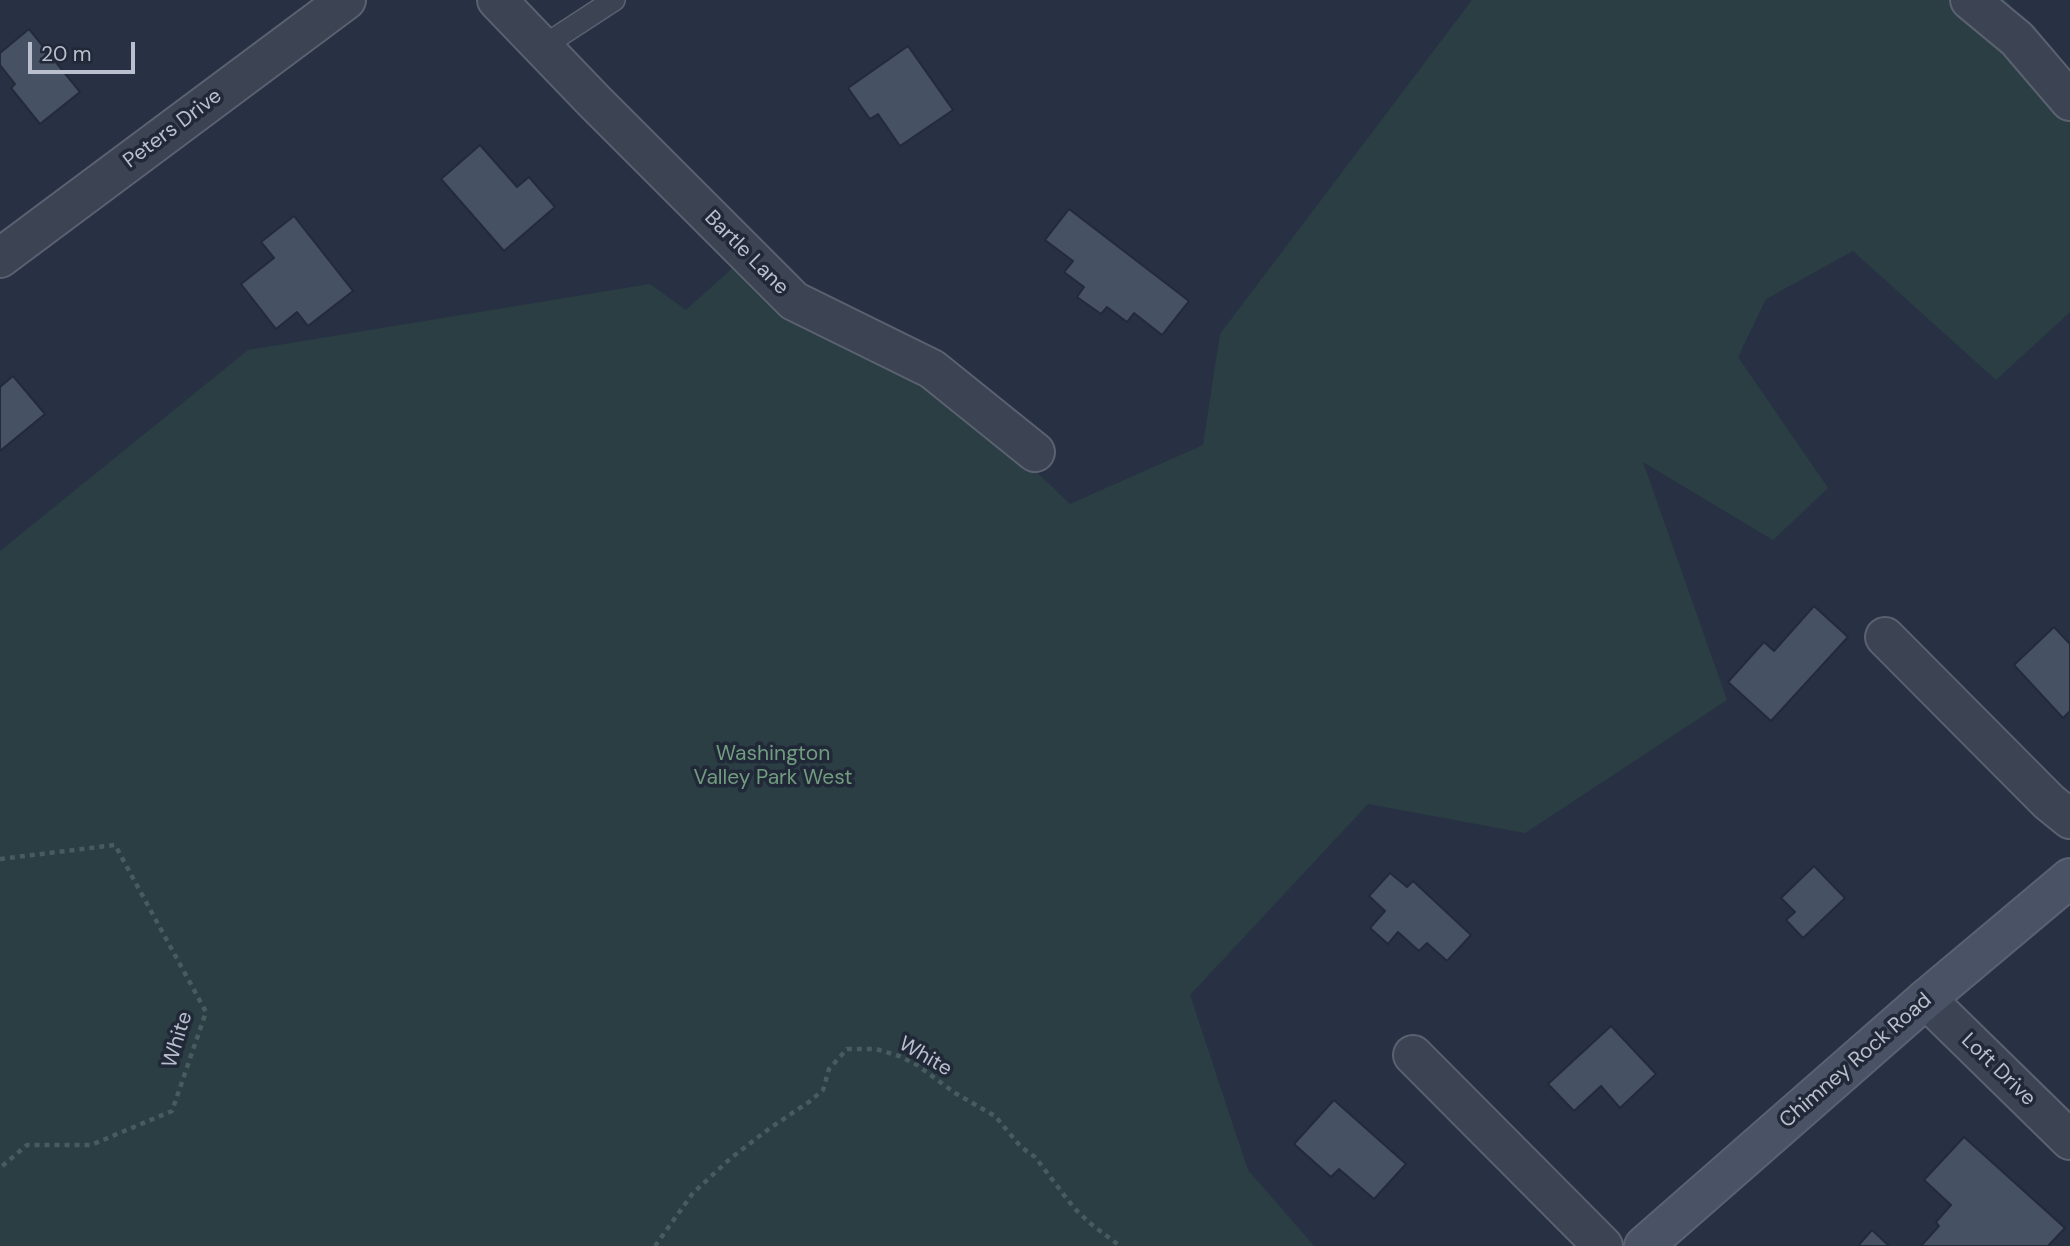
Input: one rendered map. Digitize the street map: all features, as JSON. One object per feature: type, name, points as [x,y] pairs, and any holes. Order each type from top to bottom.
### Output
[{"type":"street","name":"Peters Drive","points":[[0,258],[346,0]]},
{"type":"street","name":"Bartle Lane","points":[[497,0],[794,301],[932,369],[1035,452]]},
{"type":"street","points":[[1970,0],[2017,39],[2070,101]]},
{"type":"street","points":[[1885,637],[2049,802],[2070,819]]},
{"type":"street","name":"Chimney Rock Road","points":[[1644,1246],[1926,999],[2070,878]]},
{"type":"street","name":"Loft Drive","points":[[1926,999],[2070,1140]]},
{"type":"street","points":[[1413,1055],[1602,1246]]},
{"type":"lane","points":[[542,47],[614,0]]},
{"type":"path","name":"White","points":[[0,859],[115,845],[206,1013],[172,1111],[91,1145],[27,1145],[0,1168]]},
{"type":"path","name":"White","points":[[655,1246],[693,1193],[731,1158],[823,1090],[829,1069],[847,1049],[876,1048],[917,1065],[955,1093],[995,1116],[1021,1147],[1035,1157],[1074,1208],[1120,1246]]},
{"type":"green space","name":"Washington Valley Park West","points":[[1472,0],[2006,0],[2070,84],[2070,312],[1996,380],[1853,251],[1766,299],[1738,357],[1828,488],[1773,540],[1643,462],[1727,700],[1525,833],[1368,804],[1190,995],[1248,1170],[1314,1246],[0,1246],[0,551],[248,350],[650,284],[686,310],[736,265],[902,369],[1027,463],[1070,504],[1203,445],[1220,334]]},
{"type":"building","points":[[29,29],[80,92],[40,124],[11,88],[15,84],[0,65],[0,53]]},
{"type":"building","points":[[908,46],[953,110],[900,146],[878,114],[870,119],[848,88]]},
{"type":"building","points":[[480,145],[517,187],[529,177],[555,207],[504,251],[441,179]]},
{"type":"building","points":[[1069,209],[1189,301],[1162,335],[1134,313],[1127,322],[1107,307],[1101,314],[1077,297],[1084,287],[1064,272],[1073,261],[1045,240]]},
{"type":"building","points":[[294,216],[353,291],[308,326],[297,312],[276,329],[241,284],[274,258],[261,242]]},
{"type":"building","points":[[13,376],[45,414],[0,451],[0,387]]},
{"type":"building","points":[[1814,606],[1848,637],[1771,721],[1728,682],[1764,642],[1774,651]]},
{"type":"building","points":[[2054,627],[2070,644],[2070,711],[2063,718],[2014,665]]},
{"type":"building","points":[[1814,866],[1845,898],[1803,938],[1786,920],[1795,912],[1781,898]]},
{"type":"building","points":[[1390,873],[1407,887],[1413,881],[1471,935],[1447,961],[1427,943],[1419,951],[1398,932],[1388,944],[1370,928],[1385,911],[1369,896]]},
{"type":"building","points":[[1611,1026],[1656,1074],[1620,1108],[1601,1086],[1574,1111],[1548,1084]]},
{"type":"building","points":[[1334,1100],[1406,1164],[1374,1199],[1339,1169],[1331,1177],[1294,1144]]},
{"type":"building","points":[[1964,1137],[2065,1228],[2048,1246],[1921,1246],[1939,1226],[1936,1222],[1951,1205],[1924,1180]]},
{"type":"building","points":[[1872,1230],[1889,1246],[1858,1246]]}]
